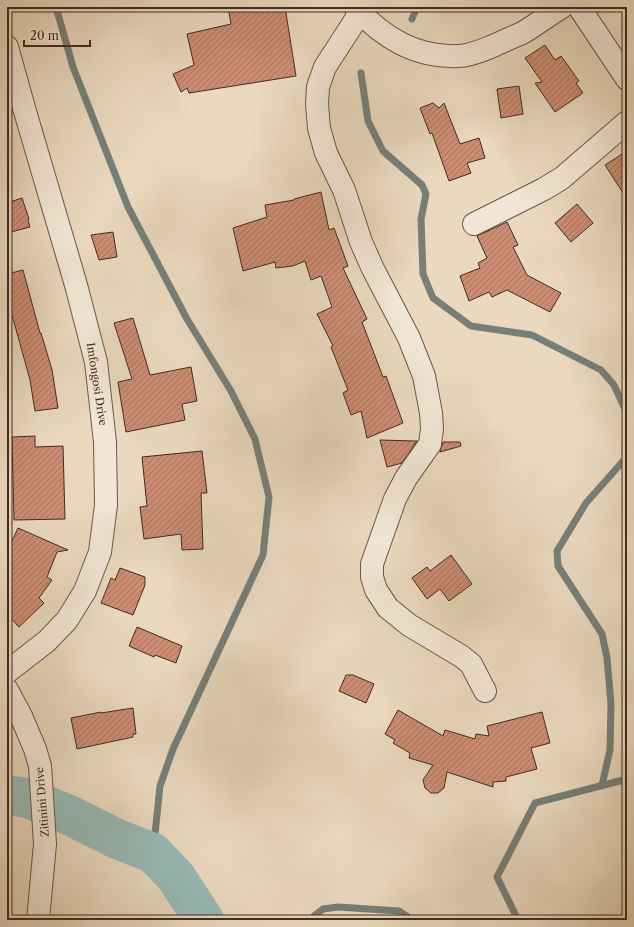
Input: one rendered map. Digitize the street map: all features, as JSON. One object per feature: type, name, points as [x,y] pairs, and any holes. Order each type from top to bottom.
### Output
[{"type":"street","points":[[485,691],[471,664],[461,656],[409,625],[388,608],[376,590],[372,577],[372,564],[395,499],[406,478],[430,444],[432,429],[431,413],[424,376],[409,338],[373,269],[361,242],[344,190],[326,153],[319,128],[317,104],[318,93],[325,67],[357,10],[389,38],[411,48],[436,55],[460,56],[482,51],[523,32],[562,7]]},
{"type":"street","points":[[579,7],[627,79]]},
{"type":"street","name":"Imfongosi Drive","points":[[7,47],[76,285],[96,362],[105,442],[106,505],[100,552],[86,591],[67,620],[47,641],[7,672]]},
{"type":"street","points":[[474,224],[544,189],[562,178],[627,122]]},
{"type":"street","name":"Zitinini Drive","points":[[7,690],[21,716],[35,749],[40,766],[45,844],[38,920]]},
{"type":"building","points":[[228,7],[285,7],[296,76],[189,93],[187,88],[181,92],[173,74],[194,65],[187,34],[231,24]]},
{"type":"building","points":[[545,45],[555,60],[561,56],[579,81],[576,83],[583,93],[555,112],[535,83],[542,82],[525,58]]},
{"type":"building","points":[[519,86],[523,114],[501,118],[497,89]]},
{"type":"building","points":[[433,103],[439,108],[444,103],[460,144],[479,138],[485,158],[467,163],[471,173],[449,181],[432,133],[430,134],[420,108]]},
{"type":"building","points":[[627,151],[627,199],[605,165]]},
{"type":"building","points":[[321,192],[329,230],[334,228],[348,266],[343,268],[367,319],[362,322],[383,377],[386,376],[403,423],[367,438],[361,411],[351,415],[343,393],[348,390],[331,347],[333,346],[317,314],[332,307],[321,276],[311,280],[305,261],[293,266],[276,268],[275,262],[243,271],[233,228],[267,217],[265,205],[294,200]]},
{"type":"building","points":[[22,198],[30,227],[7,233],[7,203]]},
{"type":"building","points":[[577,204],[593,223],[571,242],[555,223]]},
{"type":"building","points":[[507,222],[518,245],[513,247],[527,275],[561,293],[550,312],[507,290],[492,297],[489,292],[469,301],[460,276],[480,268],[478,263],[487,258],[477,236]]},
{"type":"building","points":[[113,232],[117,257],[99,260],[91,235]]},
{"type":"building","points":[[23,270],[40,333],[52,370],[58,408],[35,411],[30,380],[12,315],[7,317],[7,274]]},
{"type":"building","points":[[133,318],[150,375],[191,367],[197,401],[182,404],[185,420],[126,432],[118,382],[132,379],[114,323]]},
{"type":"building","points":[[35,436],[35,447],[63,446],[65,519],[14,520],[12,437]]},
{"type":"building","points":[[380,440],[417,441],[402,463],[387,467]]},
{"type":"building","points":[[443,442],[460,442],[461,446],[440,452]]},
{"type":"building","points":[[202,451],[207,493],[201,493],[203,549],[182,550],[181,534],[144,539],[140,507],[147,506],[142,457]]},
{"type":"building","points":[[18,528],[68,550],[57,552],[47,577],[52,580],[39,598],[44,603],[19,627],[7,614],[7,552]]},
{"type":"building","points":[[451,555],[472,584],[449,601],[440,589],[427,599],[412,578],[427,567],[430,571]]},
{"type":"building","points":[[120,568],[145,577],[145,585],[133,615],[101,603],[111,578],[115,580]]},
{"type":"building","points":[[137,627],[182,646],[176,663],[155,655],[154,657],[129,646]]},
{"type":"building","points":[[346,675],[353,675],[374,684],[366,703],[339,691]]},
{"type":"building","points":[[133,708],[136,734],[133,734],[133,737],[77,749],[71,718]]},
{"type":"building","points":[[398,710],[443,736],[445,730],[475,739],[476,734],[489,736],[487,726],[542,712],[550,743],[531,748],[537,769],[506,777],[506,781],[493,782],[493,787],[447,772],[444,788],[438,793],[431,793],[425,788],[423,780],[433,765],[409,758],[410,753],[393,743],[395,740],[385,734]]},
{"type":"waterway","points":[[56,7],[73,67],[128,207],[187,319],[231,391],[255,439],[269,497],[263,555],[173,749],[160,786],[153,853]]},
{"type":"waterway","points":[[412,19],[417,7]]},
{"type":"waterway","points":[[361,73],[368,121],[383,151],[422,185],[426,194],[421,219],[423,274],[433,298],[471,326],[532,335],[601,370],[614,385],[626,411],[625,459],[586,503],[557,551],[558,566],[602,634],[607,658],[611,704],[610,750],[602,785]]},
{"type":"waterway","points":[[518,920],[497,877],[535,803],[627,779]]},
{"type":"waterway","points":[[7,795],[28,798],[71,816],[117,839],[153,853],[176,877],[204,920]]},
{"type":"waterway","points":[[309,920],[323,909],[338,907],[399,911],[412,920]]}]
